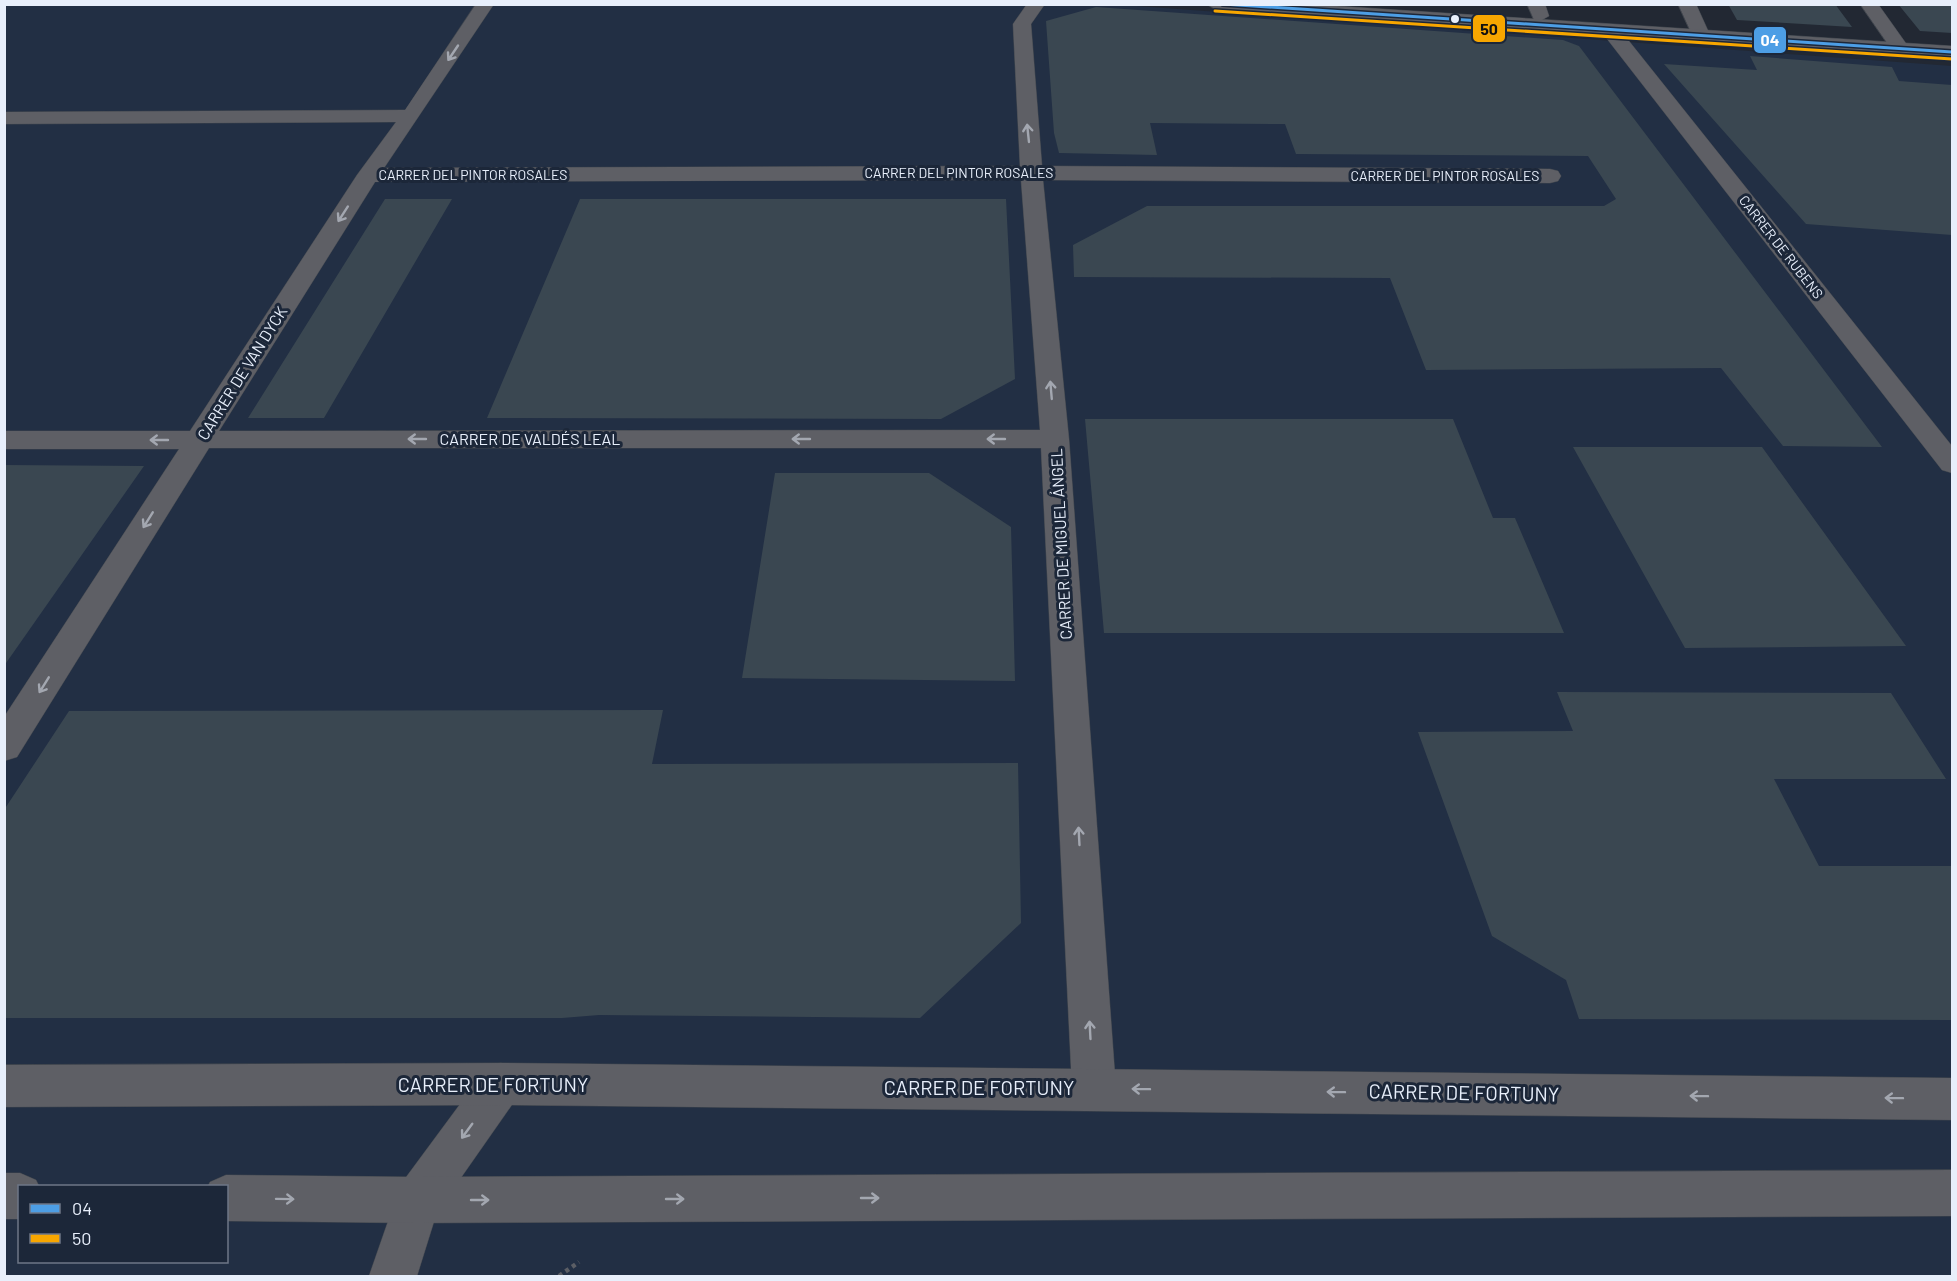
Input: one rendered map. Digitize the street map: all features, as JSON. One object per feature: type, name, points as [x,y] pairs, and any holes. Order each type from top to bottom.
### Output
[{"type":"street","name":"CARRER DE VAN DYCK","points":[[4,747],[368,175],[411,116],[485,4]]},
{"type":"street","name":"CARRER DE MIGUEL ÁNGEL","points":[[1036,4],[1022,24],[1026,112],[1055,439],[1094,1089]]},
{"type":"street","points":[[1215,4],[1953,52]]},
{"type":"street","points":[[1687,4],[1701,35]]},
{"type":"street","points":[[1869,4],[1900,49]]},
{"type":"street","name":"CARRER DE RUBENS","points":[[1610,30],[1953,464]]},
{"type":"street","points":[[5,118],[411,116]]},
{"type":"street","name":"CARRER DEL PINTOR ROSALES","points":[[368,175],[1032,173],[1550,176]]},
{"type":"street","name":"CARRER DE VALDÉS LEAL","points":[[4,440],[1055,439]]},
{"type":"street","points":[[393,1276],[417,1200],[501,1084]]},
{"type":"street","name":"CARRER DE FORTUNY","points":[[4,1086],[501,1084],[1953,1099]]},
{"type":"street","points":[[228,1198],[417,1200],[1953,1193]]},
{"type":"path","points":[[558,1276],[579,1262]]},
{"type":"shaded area","points":[[1110,4],[1952,66],[1952,1276],[5,1276],[5,5]]},
{"type":"building","points":[[1728,4],[1835,4],[1852,27],[1737,20]]},
{"type":"building","points":[[1898,4],[1952,4],[1952,33],[1920,31]]},
{"type":"building","points":[[1096,7],[1563,40],[1579,46],[1882,447],[1783,446],[1721,368],[1426,370],[1390,278],[1074,277],[1073,245],[1147,206],[1604,206],[1616,199],[1588,156],[1296,154],[1285,124],[1150,123],[1157,155],[1059,153],[1054,133],[1046,21]]},
{"type":"building","points":[[1750,56],[1892,67],[1899,81],[1952,85],[1952,235],[1806,224],[1664,64],[1757,70]]},
{"type":"building","points":[[385,199],[452,199],[324,418],[248,418]]},
{"type":"building","points":[[580,199],[1006,199],[1015,379],[941,419],[487,418]]},
{"type":"building","points":[[1085,419],[1453,419],[1493,518],[1515,518],[1564,633],[1104,633]]},
{"type":"building","points":[[1573,447],[1762,447],[1906,646],[1685,648]]},
{"type":"building","points":[[4,465],[144,466],[4,666]]},
{"type":"building","points":[[775,473],[929,473],[1011,527],[1015,681],[742,678]]},
{"type":"building","points":[[1557,692],[1891,693],[1946,779],[1774,779],[1819,866],[1952,866],[1952,1020],[1579,1019],[1566,980],[1492,936],[1418,732],[1573,731]]},
{"type":"building","points":[[663,710],[652,764],[1018,763],[1021,923],[920,1018],[599,1015],[562,1018],[4,1018],[4,810],[69,711]]},
{"type":"transit line","name":"04","points":[[1223,4],[1952,52]]},
{"type":"transit line","name":"50","points":[[1215,11],[1952,59]]}]
